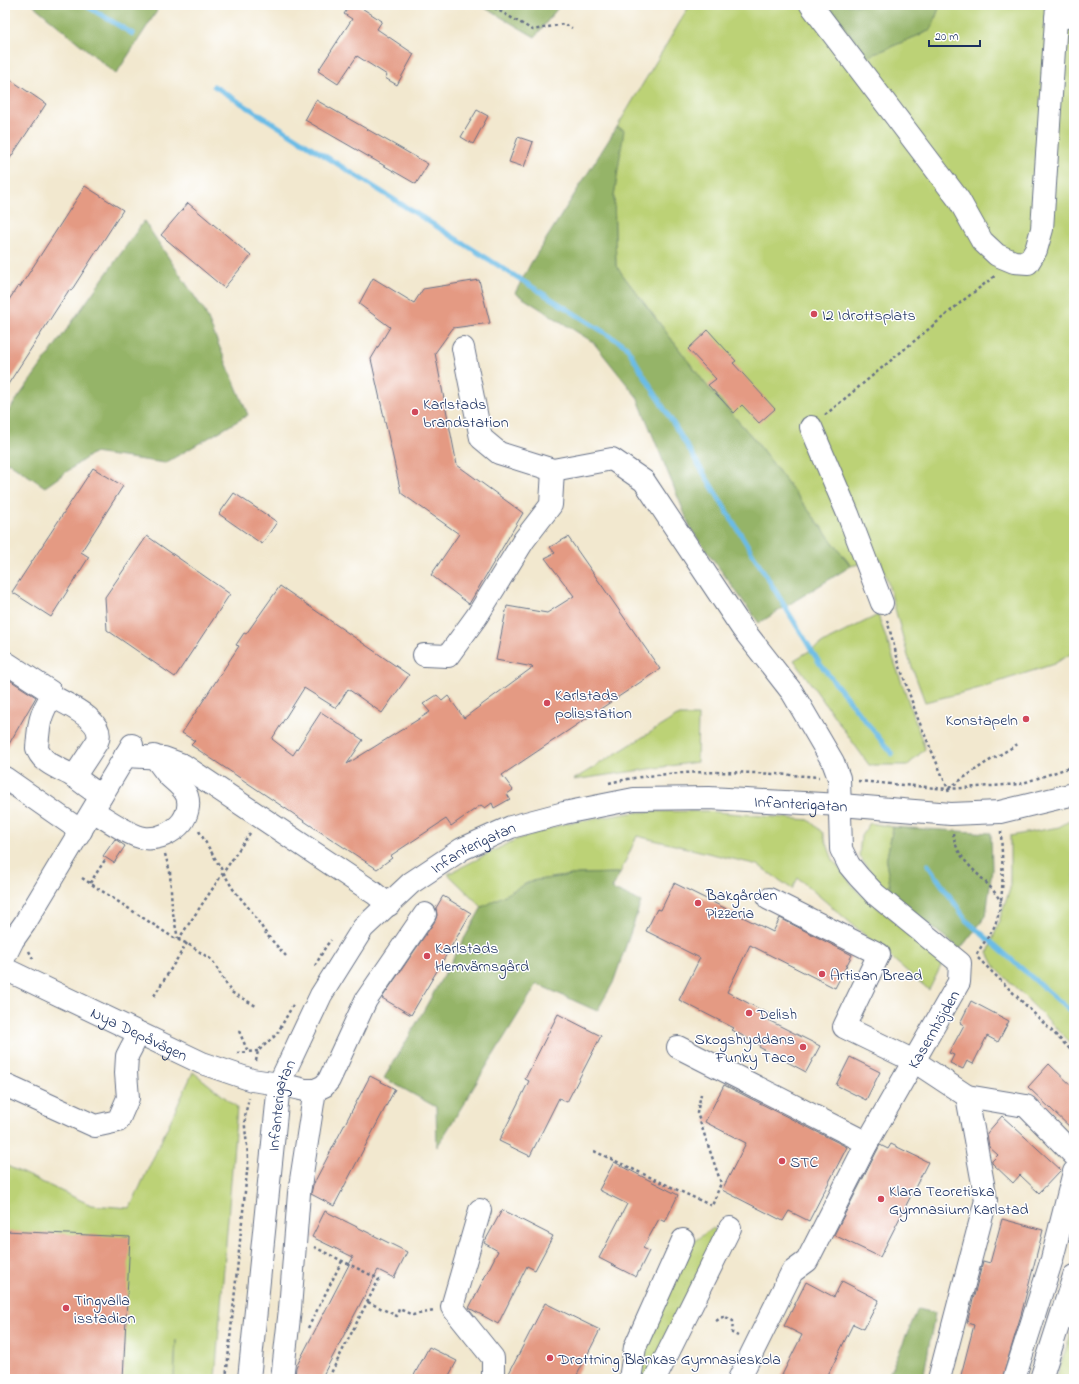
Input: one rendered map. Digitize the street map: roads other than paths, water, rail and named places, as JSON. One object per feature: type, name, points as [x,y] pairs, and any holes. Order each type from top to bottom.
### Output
[{"type":"street","points":[[811,5],[959,200],[982,241],[997,255],[1014,262],[1028,263],[1036,250],[1042,229],[1062,13]]},
{"type":"street","points":[[463,348],[481,438],[499,453],[552,470],[612,459],[644,481],[742,628],[792,692],[832,762],[839,778],[841,806]]},
{"type":"street","points":[[811,427],[848,514],[882,603]]},
{"type":"street","points":[[424,655],[448,656],[477,616],[524,540],[551,505],[552,470]]},
{"type":"street","points":[[5,662],[48,689],[52,696],[84,714],[96,725],[99,732],[97,742],[74,777]]},
{"type":"street","points":[[52,696],[44,707],[41,715],[37,748],[38,753],[49,762],[74,777],[97,803],[140,837],[150,838],[166,834],[183,821],[188,808],[188,798],[185,792],[154,756]]},
{"type":"street","points":[[5,956],[13,940],[25,923],[130,749],[154,756],[169,758],[183,765],[381,899]]},
{"type":"street","points":[[5,778],[80,830]]},
{"type":"street","name":"Infanterigatan","points":[[249,1379],[279,1084],[321,995],[381,899],[412,884],[462,849],[511,827],[564,812],[634,799],[709,798],[951,814],[1000,812],[1074,794]]},
{"type":"street","name":"Kasernhöjden","points":[[739,1379],[792,1272],[807,1261],[867,1143],[959,982],[960,963],[875,894],[849,865],[841,849],[841,806]]},
{"type":"street","points":[[769,899],[879,954],[844,1027],[914,1061],[967,1096],[1026,1106],[1074,1155]]},
{"type":"street","points":[[282,1379],[299,1193],[315,1090],[324,1086],[329,1080],[366,1000],[425,914]]},
{"type":"street","name":"Nya Depåvägen","points":[[5,969],[202,1063],[252,1080],[305,1090],[315,1090]]},
{"type":"street","points":[[5,1085],[95,1126],[118,1121],[128,1098],[126,1073],[127,1056],[139,1033]]},
{"type":"street","points":[[678,1047],[867,1143]]},
{"type":"street","points":[[939,1379],[986,1200],[967,1096]]},
{"type":"street","points":[[1014,1379],[1052,1259],[1074,1172]]},
{"type":"street","points":[[480,1210],[452,1307],[493,1358],[493,1379]]},
{"type":"street","points":[[655,1379],[730,1228]]},
{"type":"street","points":[[630,1379],[635,1347],[683,1240]]},
{"type":"street","points":[[1041,1379],[1074,1276]]},
{"type":"waterway","points":[[85,5],[133,34]]},
{"type":"waterway","points":[[214,86],[626,346],[820,664],[892,754]]},
{"type":"waterway","points":[[928,865],[967,921],[1074,1014]]},
{"type":"place","name":"I2 Idrottsplats","points":[[814,314]]},
{"type":"place","name":"Karlstads brandstation","points":[[415,412]]},
{"type":"place","name":"Karlstads polisstation","points":[[547,703]]},
{"type":"place","name":"Konstapeln","points":[[1026,719]]},
{"type":"place","name":"Bakgården Pizzeria","points":[[698,903]]},
{"type":"place","name":"Karlstads Hemvärnsgård","points":[[427,956]]},
{"type":"place","name":"Artisan Bread","points":[[822,974]]},
{"type":"place","name":"Delish","points":[[749,1013]]},
{"type":"place","name":"Skogshyddans Funky Taco","points":[[803,1047]]},
{"type":"place","name":"STC","points":[[782,1161]]},
{"type":"place","name":"Klara Teoretiska Gymnasium Karlstad","points":[[881,1199]]},
{"type":"place","name":"Tingvalla isstadion","points":[[66,1308]]},
{"type":"place","name":"Drottning Blankas Gymnasieskola","points":[[550,1358]]}]
